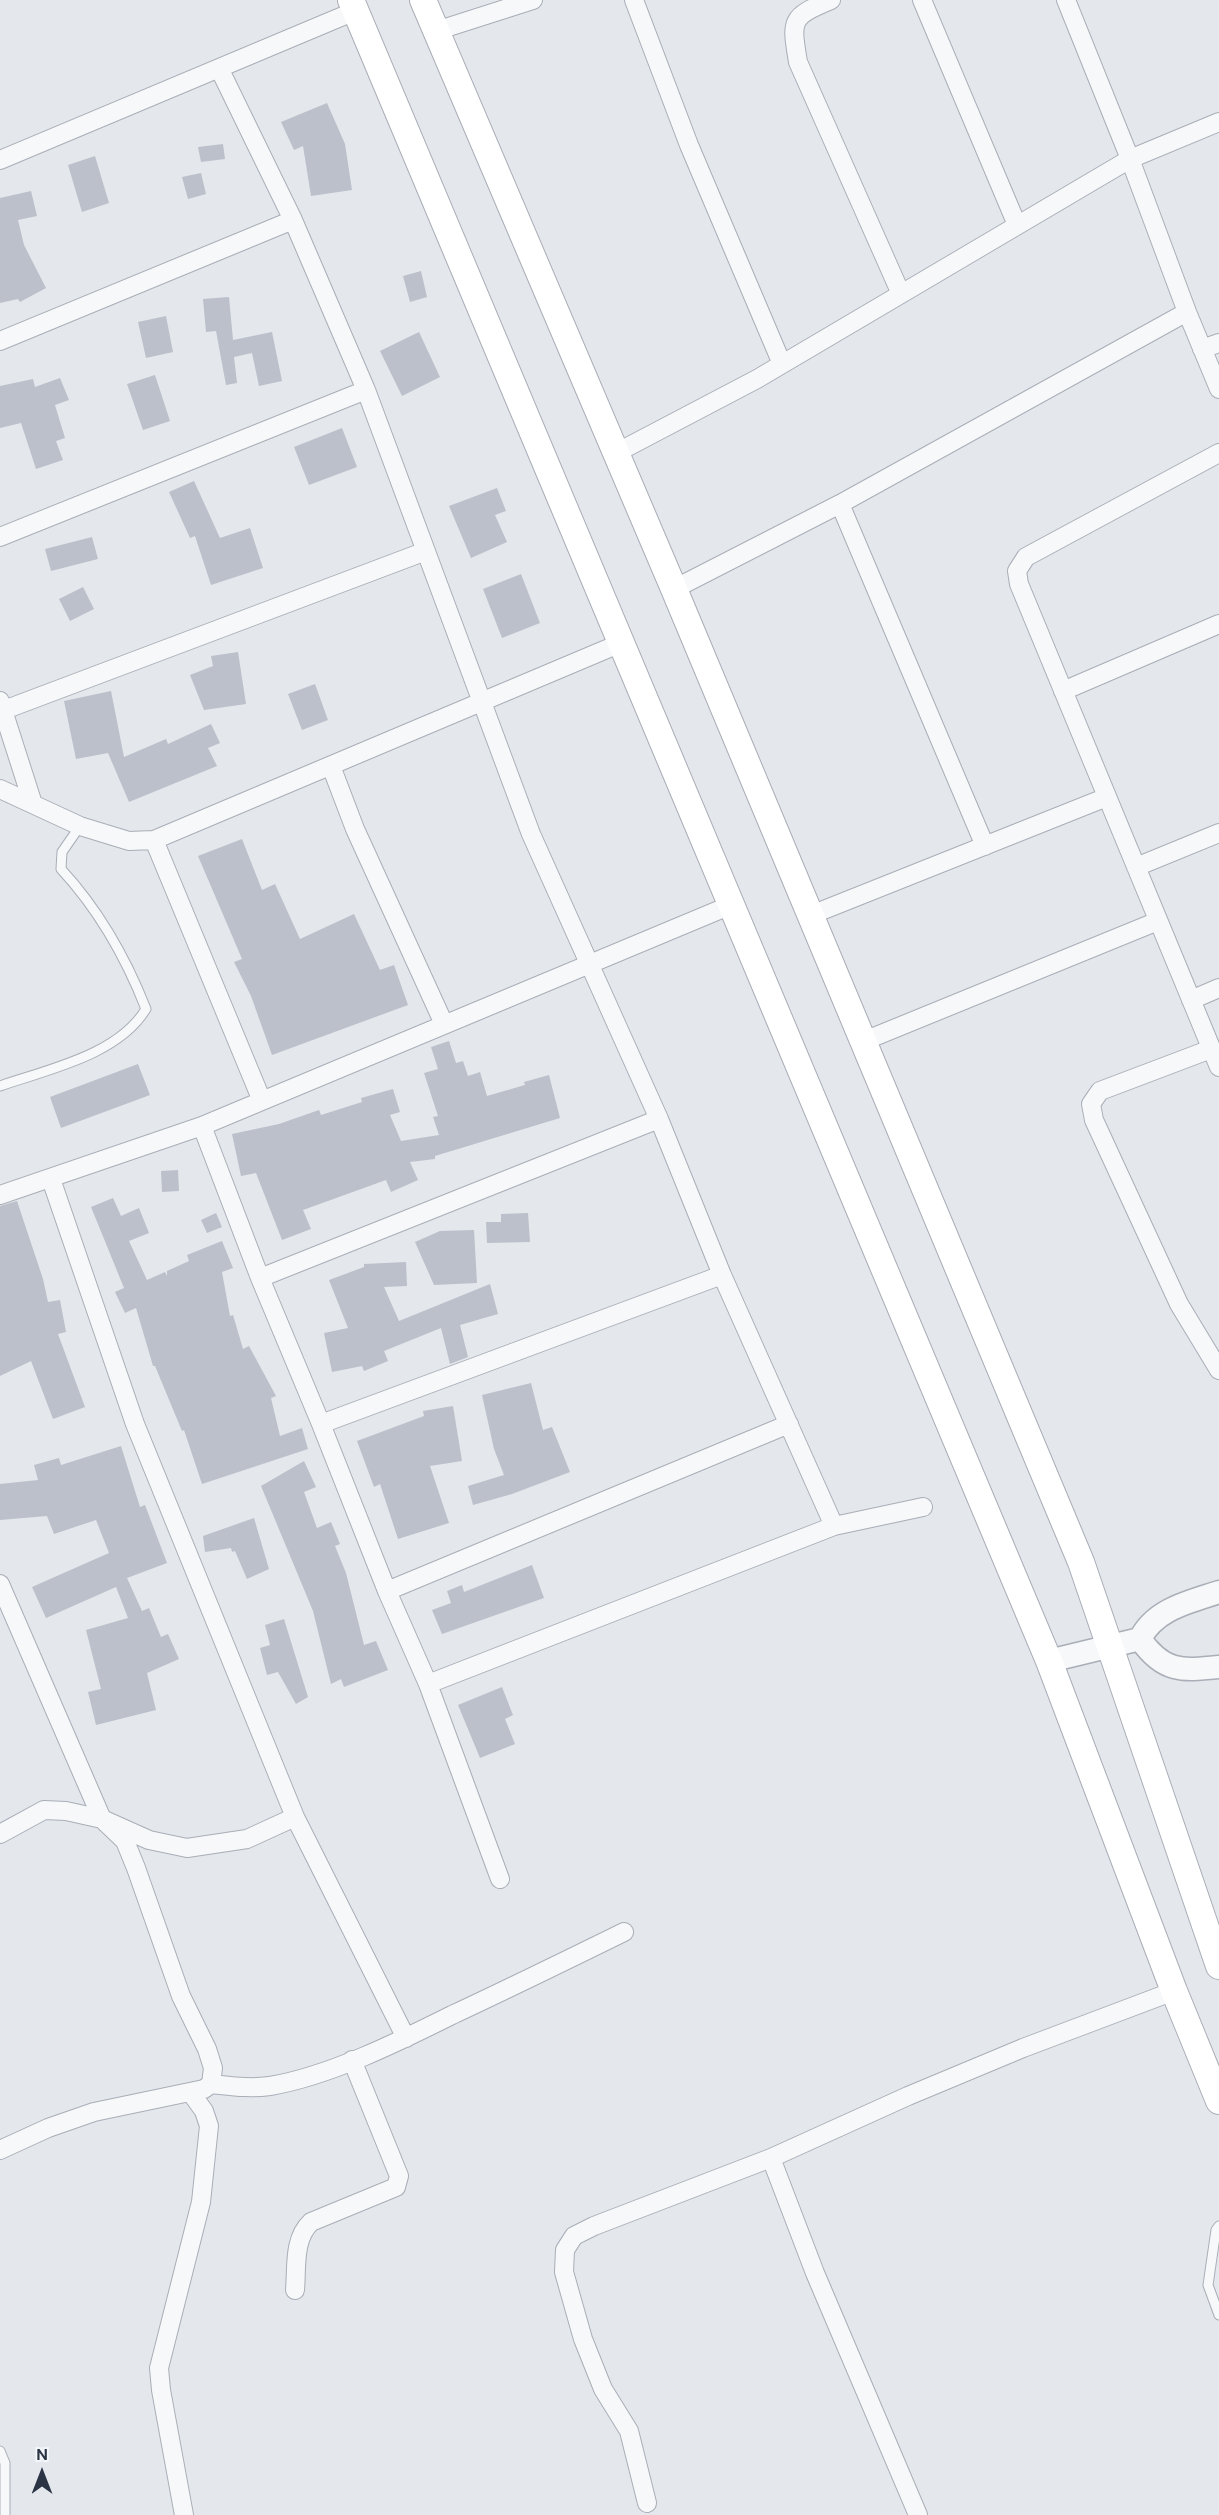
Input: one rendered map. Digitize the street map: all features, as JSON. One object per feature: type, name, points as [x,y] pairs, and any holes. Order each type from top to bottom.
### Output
[{"type":"main road","points":[[423,0],[674,589],[1081,1563],[1218,1960]]},
{"type":"main road","points":[[353,5],[1049,1661],[1174,1991],[1219,2101]]},
{"type":"street","points":[[436,31],[533,0]]},
{"type":"street","points":[[634,0],[688,144],[782,364]]},
{"type":"street","points":[[831,0],[803,12],[798,21],[793,31],[798,62],[901,294]]},
{"type":"street","points":[[922,0],[1017,225]]},
{"type":"street","points":[[1066,0],[1130,159],[1187,312],[1210,346],[1219,389]]},
{"type":"street","points":[[0,160],[219,68],[353,5]]},
{"type":"street","points":[[219,68],[293,220],[366,390],[531,834],[659,1119],[723,1275],[834,1526]]},
{"type":"street","points":[[616,453],[782,364],[1130,159],[1219,122]]},
{"type":"street","points":[[0,341],[293,220]]},
{"type":"street","points":[[674,589],[840,504],[1187,312]]},
{"type":"street","points":[[0,537],[366,390]]},
{"type":"street","points":[[1219,453],[1026,557],[1017,571],[1019,584],[1219,1067]]},
{"type":"street","points":[[840,504],[985,846]]},
{"type":"street","points":[[33,804],[2,705],[426,551]]},
{"type":"street","points":[[1063,691],[1219,624]]},
{"type":"street","points":[[0,789],[80,826],[129,841],[154,840],[621,643]]},
{"type":"street","points":[[331,766],[356,829],[444,1024]]},
{"type":"street","points":[[811,915],[1107,797]]},
{"type":"street","points":[[1136,867],[1219,833]]},
{"type":"street","points":[[154,840],[262,1101]]},
{"type":"street","points":[[0,1195],[202,1126],[731,905]]},
{"type":"street","points":[[864,1041],[1158,921]]},
{"type":"street","points":[[1191,1000],[1219,988]]},
{"type":"street","points":[[1211,1049],[1100,1091],[1091,1104],[1094,1120],[1179,1304],[1219,1370]]},
{"type":"street","points":[[260,1278],[659,1119]]},
{"type":"street","points":[[202,1126],[260,1278],[387,1591],[428,1684],[500,1879]]},
{"type":"street","points":[[51,1179],[135,1424],[295,1817],[406,2038]]},
{"type":"street","points":[[321,1424],[723,1275]]},
{"type":"street","points":[[387,1591],[789,1424]]},
{"type":"street","points":[[428,1684],[834,1526],[923,1506]]},
{"type":"street","points":[[0,1584],[102,1819],[125,1841],[181,1996],[207,2049],[213,2068],[211,2084]]},
{"type":"street","points":[[1140,1639],[1146,1626],[1166,1611],[1219,1592]]},
{"type":"street","points":[[1049,1661],[1140,1639]]},
{"type":"street","points":[[1140,1639],[1152,1657],[1167,1666],[1187,1670],[1219,1667]]},
{"type":"street","points":[[0,1834],[44,1810],[66,1811],[102,1819],[149,1839],[187,1848],[248,1839],[295,1817]]},
{"type":"street","points":[[0,2150],[94,2112],[191,2092],[211,2084],[241,2088],[270,2085],[311,2075],[406,2038],[624,1932]]},
{"type":"street","points":[[647,2503],[629,2431],[603,2389],[583,2339],[564,2272],[565,2250],[574,2236],[594,2226],[771,2158],[971,2070],[1174,1991]]},
{"type":"street","points":[[295,2290],[301,2231],[311,2222],[396,2187],[399,2176],[352,2060]]},
{"type":"street","points":[[184,2515],[159,2368],[201,2202],[209,2126],[204,2111],[191,2092]]},
{"type":"street","points":[[771,2158],[815,2273],[918,2515]]},
{"type":"lane","points":[[0,1086],[105,1048],[136,1024],[146,1009],[112,938],[61,869],[62,852],[80,826]]},
{"type":"lane","points":[[1219,2226],[1216,2230],[1208,2285],[1219,2315]]},
{"type":"lane","points":[[0,2451],[5,2463],[5,2515]]},
{"type":"building","points":[[327,103],[345,144],[352,190],[311,196],[303,146],[294,150],[281,122]]},
{"type":"building","points":[[223,144],[225,159],[201,162],[198,147]]},
{"type":"building","points":[[95,156],[109,203],[82,212],[68,165]]},
{"type":"building","points":[[201,173],[206,194],[188,199],[182,177]]},
{"type":"building","points":[[31,191],[37,216],[18,220],[24,245],[46,288],[20,302],[18,299],[0,303],[0,198]]},
{"type":"building","points":[[421,271],[427,297],[410,302],[403,276]]},
{"type":"building","points":[[229,297],[233,340],[272,332],[282,381],[259,386],[252,353],[234,357],[237,383],[226,385],[216,331],[206,332],[203,299]]},
{"type":"building","points":[[166,316],[173,352],[146,358],[138,322]]},
{"type":"building","points":[[419,332],[440,377],[402,396],[380,351]]},
{"type":"building","points":[[155,375],[170,421],[143,430],[127,384]]},
{"type":"building","points":[[60,378],[69,400],[55,405],[65,438],[56,441],[63,460],[36,469],[21,423],[0,428],[0,386],[33,379],[35,387]]},
{"type":"building","points":[[342,428],[357,467],[309,485],[294,447]]},
{"type":"building","points":[[194,481],[220,538],[250,528],[263,568],[211,585],[195,536],[190,538],[169,492]]},
{"type":"building","points":[[497,488],[506,511],[495,515],[507,542],[471,558],[449,506]]},
{"type":"building","points":[[92,537],[98,559],[51,571],[45,549]]},
{"type":"building","points":[[521,574],[540,623],[502,638],[483,589]]},
{"type":"building","points":[[83,587],[94,609],[70,621],[59,599]]},
{"type":"building","points":[[238,652],[246,704],[204,710],[190,675],[213,666],[211,656]]},
{"type":"building","points":[[315,684],[328,720],[302,730],[288,694]]},
{"type":"building","points":[[111,691],[124,757],[166,739],[168,744],[211,724],[220,743],[208,748],[217,766],[129,802],[108,753],[76,759],[64,701]]},
{"type":"building","points":[[242,839],[262,890],[275,884],[300,939],[354,914],[380,970],[394,965],[408,1005],[272,1055],[251,996],[234,962],[242,959],[198,856]]},
{"type":"building","points":[[449,1041],[456,1063],[463,1061],[468,1076],[480,1072],[487,1096],[549,1075],[560,1118],[435,1156],[435,1159],[410,1162],[418,1180],[391,1192],[386,1180],[303,1210],[311,1229],[282,1240],[256,1173],[241,1176],[232,1134],[279,1124],[319,1110],[321,1115],[362,1102],[361,1098],[393,1089],[400,1112],[390,1115],[401,1141],[439,1135],[433,1117],[438,1116],[424,1073],[438,1069],[431,1047]]},
{"type":"building","points":[[138,1064],[150,1095],[61,1128],[50,1097]]},
{"type":"building","points":[[178,1170],[179,1191],[162,1192],[161,1171]]},
{"type":"building","points":[[113,1198],[121,1216],[139,1208],[149,1233],[129,1241],[147,1280],[165,1272],[167,1276],[167,1271],[189,1261],[187,1255],[222,1241],[233,1268],[222,1272],[230,1316],[233,1315],[243,1349],[249,1346],[276,1396],[271,1398],[280,1436],[302,1428],[308,1449],[202,1484],[184,1430],[182,1431],[155,1366],[153,1366],[136,1308],[125,1313],[115,1292],[124,1288],[91,1207]]},
{"type":"building","points":[[17,1201],[43,1279],[48,1302],[60,1300],[66,1332],[58,1334],[85,1407],[53,1419],[31,1361],[0,1376],[0,1206]]},
{"type":"building","points":[[216,1213],[222,1227],[207,1233],[201,1220]]},
{"type":"building","points":[[528,1213],[530,1242],[487,1243],[486,1222],[501,1222],[501,1214]]},
{"type":"building","points":[[474,1230],[477,1283],[434,1285],[415,1242],[440,1231]]},
{"type":"building","points":[[406,1262],[407,1286],[384,1287],[399,1321],[490,1284],[498,1314],[460,1325],[468,1357],[450,1364],[441,1328],[384,1351],[388,1361],[364,1371],[362,1366],[332,1372],[324,1333],[348,1328],[329,1280],[364,1267],[364,1264]]},
{"type":"building","points":[[531,1383],[543,1430],[552,1427],[570,1472],[512,1494],[473,1505],[468,1486],[504,1475],[494,1449],[482,1395]]},
{"type":"building","points":[[453,1406],[462,1461],[430,1466],[449,1523],[398,1539],[380,1484],[374,1487],[357,1441],[424,1416],[423,1411]]},
{"type":"building","points":[[121,1446],[140,1507],[145,1505],[167,1563],[127,1578],[142,1611],[149,1608],[161,1637],[168,1634],[179,1659],[147,1673],[156,1710],[96,1725],[88,1692],[101,1689],[86,1630],[128,1618],[116,1587],[46,1618],[32,1587],[109,1553],[96,1520],[54,1534],[47,1516],[0,1520],[0,1484],[38,1480],[34,1465],[59,1458],[61,1465]]},
{"type":"building","points":[[304,1461],[316,1487],[304,1492],[317,1528],[331,1522],[340,1544],[335,1546],[346,1573],[364,1645],[376,1641],[388,1670],[344,1687],[341,1679],[331,1684],[313,1611],[261,1486]]},
{"type":"building","points":[[254,1518],[269,1569],[247,1579],[235,1551],[232,1552],[231,1548],[205,1552],[203,1536]]},
{"type":"building","points":[[532,1565],[544,1598],[442,1634],[432,1610],[451,1603],[447,1591],[462,1585],[464,1592]]},
{"type":"building","points":[[284,1619],[308,1697],[296,1704],[278,1672],[267,1675],[260,1648],[270,1645],[265,1625]]},
{"type":"building","points":[[502,1687],[513,1715],[505,1719],[515,1744],[480,1758],[458,1705]]}]
